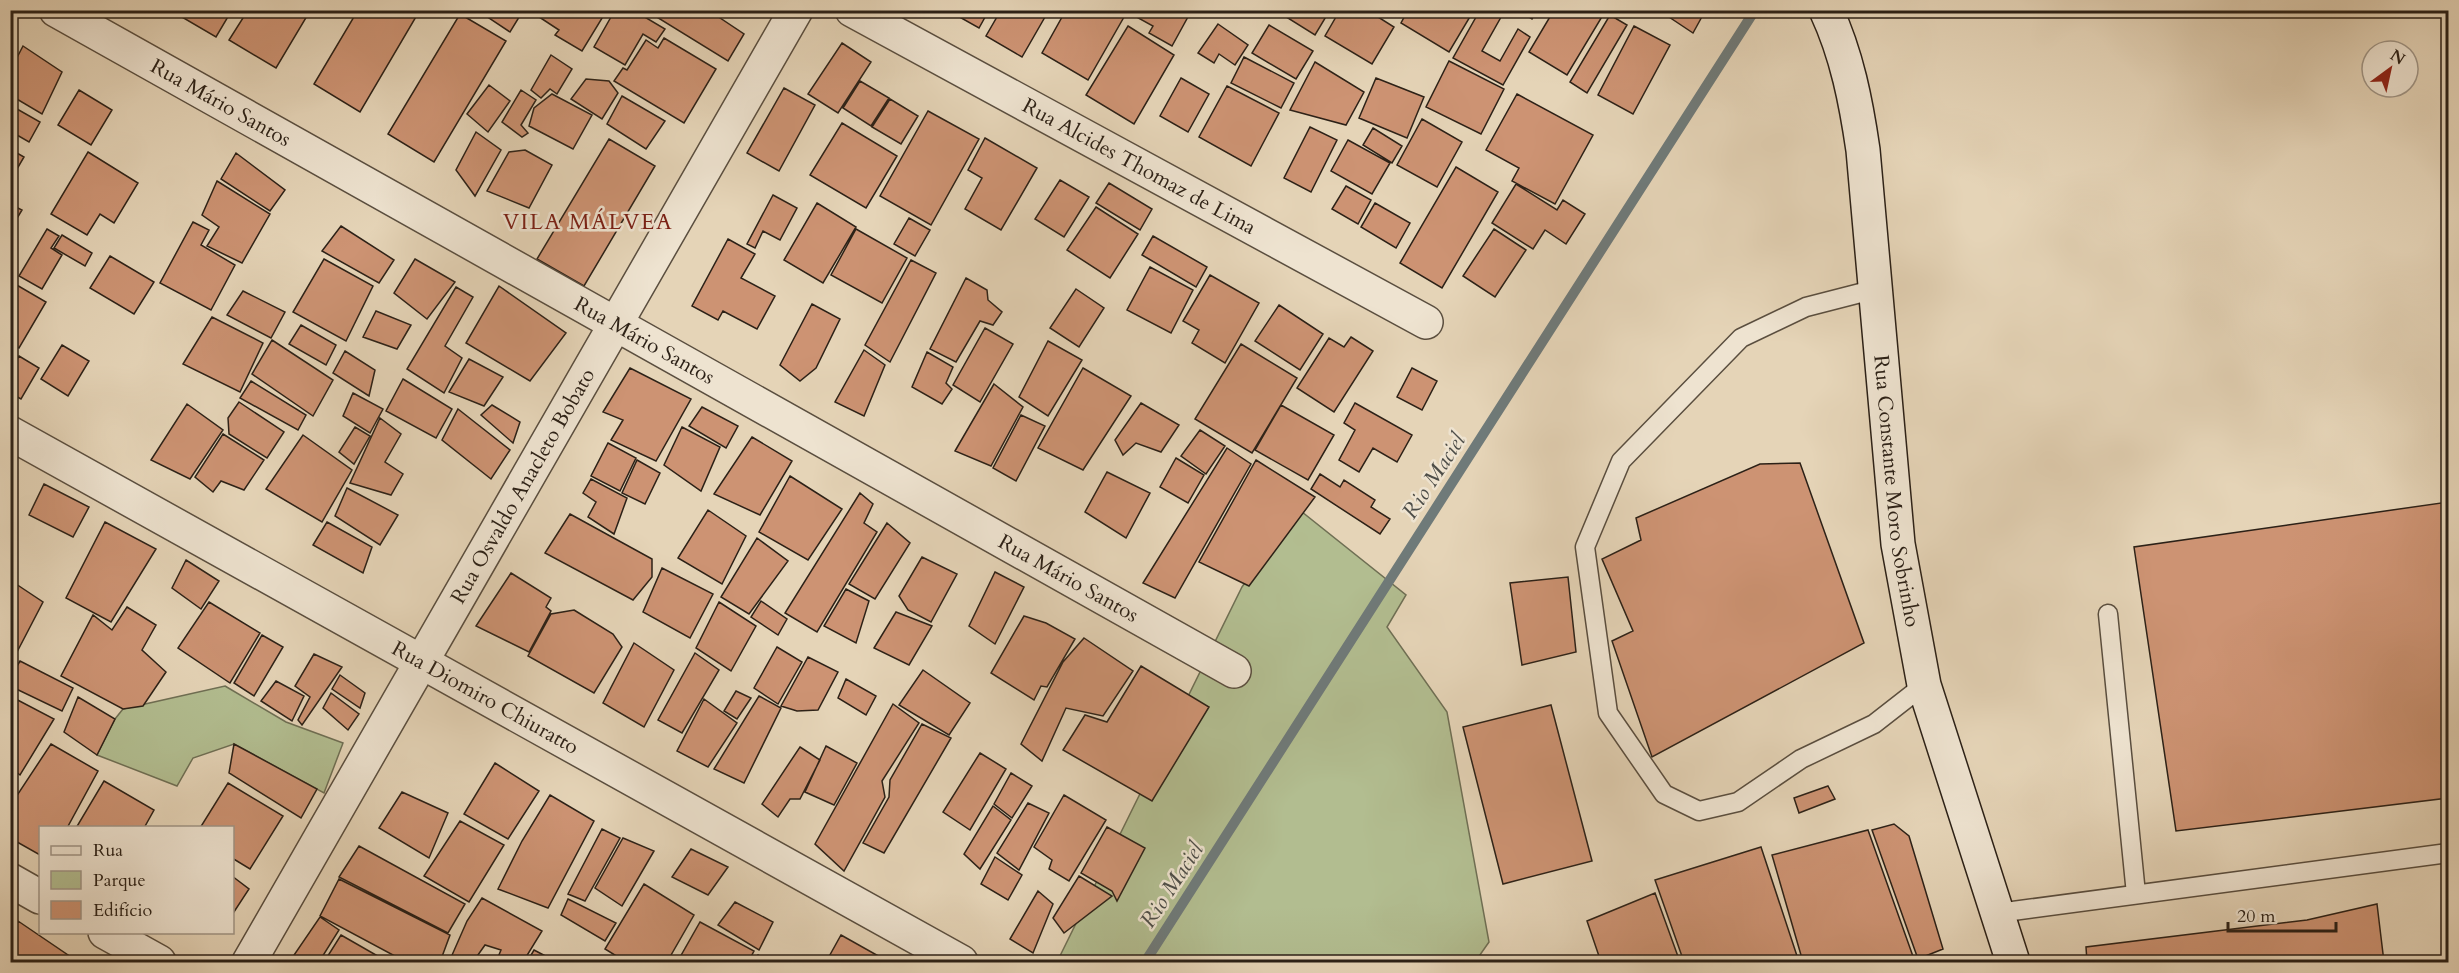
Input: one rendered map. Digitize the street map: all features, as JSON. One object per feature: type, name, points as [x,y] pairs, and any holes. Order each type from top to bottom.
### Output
[{"type":"street","name":"Rua Mário Santos","points":[[56,10],[1234,671]]},
{"type":"street","name":"Rua Osvaldo Anacleto Bobato","points":[[249,963],[796,10]]},
{"type":"street","name":"Rua Alcides Thomaz de Lima","points":[[852,10],[1426,322]]},
{"type":"street","name":"Rua Constante Moro Sobrinho","points":[[1826,10],[1845,57],[1856,102],[1876,289],[1898,544],[1924,685],[2013,963]]},
{"type":"street","name":"Rua Diomiro Chiuratto","points":[[10,433],[951,960]]},
{"type":"street","points":[[10,880],[39,896]]},
{"type":"street","points":[[107,934],[159,963]]},
{"type":"lane","points":[[1876,289],[1806,307],[1741,338],[1621,461],[1585,547],[1608,712],[1664,794],[1698,811],[1738,802],[1801,759],[1874,724],[1924,685]]},
{"type":"lane","points":[[2108,614],[2136,894]]},
{"type":"lane","points":[[1998,913],[2448,853]]},
{"type":"green space","points":[[1297,508],[1406,595],[1387,627],[1447,712],[1489,942],[1475,962],[1057,962],[1242,587]]},
{"type":"green space","points":[[225,686],[286,722],[343,743],[324,793],[234,744],[193,758],[177,786],[97,755],[115,719],[123,709]]},
{"type":"building","points":[[177,10],[232,10],[216,37],[175,13]]},
{"type":"building","points":[[248,10],[310,11],[276,68],[229,40]]},
{"type":"building","points":[[358,10],[420,10],[360,112],[314,84]]},
{"type":"building","points":[[477,10],[518,10],[521,14],[510,32]]},
{"type":"building","points":[[535,10],[607,10],[582,51],[555,35],[559,30],[533,13]]},
{"type":"building","points":[[615,10],[633,10],[665,29],[656,42],[643,34],[625,65],[594,47]]},
{"type":"building","points":[[658,10],[708,10],[744,34],[728,61],[655,16]]},
{"type":"building","points":[[947,10],[989,10],[979,28]]},
{"type":"building","points":[[1001,10],[1049,10],[1022,57],[986,36]]},
{"type":"building","points":[[1066,10],[1128,10],[1088,80],[1042,53]]},
{"type":"building","points":[[1133,10],[1181,10],[1189,15],[1172,46],[1149,33],[1153,26],[1131,14]]},
{"type":"building","points":[[1253,10],[1269,10],[1264,17]]},
{"type":"building","points":[[1275,10],[1330,10],[1315,35]]},
{"type":"building","points":[[1340,10],[1367,10],[1394,27],[1372,64],[1325,36]]},
{"type":"building","points":[[1408,10],[1474,10],[1449,52],[1401,23]]},
{"type":"building","points":[[1480,10],[1505,10],[1482,51],[1500,61],[1518,29],[1530,37],[1503,85],[1453,58]]},
{"type":"building","points":[[1518,10],[1537,10],[1532,19]]},
{"type":"building","points":[[1554,10],[1606,10],[1567,75],[1529,52]]},
{"type":"building","points":[[1668,10],[1700,10],[1704,13],[1693,33],[1666,15]]},
{"type":"building","points":[[460,14],[506,41],[434,162],[388,134]]},
{"type":"building","points":[[1610,15],[1627,25],[1587,93],[1570,82]]},
{"type":"building","points":[[1218,24],[1248,45],[1235,65],[1219,54],[1214,63],[1198,53]]},
{"type":"building","points":[[1269,25],[1313,51],[1296,79],[1252,53]]},
{"type":"building","points":[[1128,26],[1174,55],[1134,124],[1086,95]]},
{"type":"building","points":[[1634,26],[1670,45],[1633,114],[1598,95]]},
{"type":"building","points":[[664,38],[716,69],[684,123],[614,81],[623,68],[627,70],[646,40],[658,48]]},
{"type":"building","points":[[842,43],[871,62],[838,113],[808,94]]},
{"type":"building","points":[[23,46],[62,72],[42,114],[10,95],[10,71]]},
{"type":"building","points":[[551,55],[572,69],[557,94],[550,89],[541,98],[531,90]]},
{"type":"building","points":[[1244,57],[1294,83],[1281,108],[1231,83]]},
{"type":"building","points":[[1449,61],[1504,89],[1481,134],[1426,107]]},
{"type":"building","points":[[1315,62],[1364,92],[1346,125],[1290,110]]},
{"type":"building","points":[[1181,78],[1209,94],[1188,132],[1160,116]]},
{"type":"building","points":[[1376,78],[1424,97],[1407,138],[1359,118]]},
{"type":"building","points":[[586,79],[609,81],[618,93],[602,119],[571,99]]},
{"type":"building","points":[[860,81],[889,98],[871,126],[843,108]]},
{"type":"building","points":[[489,85],[510,101],[488,132],[467,114]]},
{"type":"building","points":[[1227,86],[1279,113],[1251,166],[1199,137]]},
{"type":"building","points":[[784,88],[815,105],[779,171],[747,153]]},
{"type":"building","points":[[79,90],[112,110],[91,145],[58,125]]},
{"type":"building","points":[[521,90],[536,100],[521,125],[528,133],[522,137],[502,122]]},
{"type":"building","points":[[552,94],[592,115],[573,149],[529,126],[534,108]]},
{"type":"building","points":[[1517,94],[1593,135],[1555,204],[1512,181],[1519,168],[1486,150]]},
{"type":"building","points":[[622,96],[665,121],[646,149],[607,124]]},
{"type":"building","points":[[890,99],[918,116],[901,144],[872,127]]},
{"type":"building","points":[[10,105],[40,122],[29,142],[10,131]]},
{"type":"building","points":[[928,111],[979,139],[931,225],[880,196]]},
{"type":"building","points":[[1422,119],[1462,142],[1437,187],[1397,165]]},
{"type":"building","points":[[842,123],[897,156],[866,208],[810,175]]},
{"type":"building","points":[[1310,127],[1337,140],[1311,192],[1284,178]]},
{"type":"building","points":[[1373,128],[1402,146],[1392,163],[1363,145]]},
{"type":"building","points":[[476,132],[501,150],[475,196],[456,170]]},
{"type":"building","points":[[985,138],[1037,168],[1001,230],[965,209],[982,178],[968,170]]},
{"type":"building","points":[[609,139],[655,166],[584,286],[537,259]]},
{"type":"building","points":[[1348,140],[1390,163],[1372,194],[1331,171]]},
{"type":"building","points":[[10,149],[24,157],[10,181]]},
{"type":"building","points":[[525,150],[552,165],[529,208],[487,191],[509,152]]},
{"type":"building","points":[[88,152],[138,183],[114,223],[100,214],[87,235],[51,214]]},
{"type":"building","points":[[236,153],[285,190],[270,211],[221,179]]},
{"type":"building","points":[[1456,167],[1498,192],[1442,288],[1400,263]]},
{"type":"building","points":[[1060,180],[1089,197],[1064,237],[1035,219]]},
{"type":"building","points":[[217,181],[270,214],[242,263],[207,246],[219,227],[202,215]]},
{"type":"building","points":[[1109,183],[1152,209],[1140,230],[1096,203]]},
{"type":"building","points":[[1516,184],[1557,210],[1563,200],[1585,214],[1566,244],[1545,230],[1533,249],[1492,223]]},
{"type":"building","points":[[1346,186],[1371,200],[1358,224],[1332,209]]},
{"type":"building","points":[[773,195],[797,208],[780,240],[763,231],[755,248],[747,244]]},
{"type":"building","points":[[817,203],[856,227],[823,283],[784,260]]},
{"type":"building","points":[[1375,203],[1410,223],[1396,248],[1361,227]]},
{"type":"building","points":[[10,204],[22,210],[13,225],[10,223]]},
{"type":"building","points":[[1096,207],[1138,234],[1110,278],[1067,250]]},
{"type":"building","points":[[909,218],[930,230],[915,256],[894,244]]},
{"type":"building","points":[[193,222],[209,230],[201,245],[235,265],[211,310],[160,283]]},
{"type":"building","points":[[341,226],[394,260],[379,283],[322,251]]},
{"type":"building","points":[[47,229],[59,236],[51,248],[62,255],[42,289],[19,276]]},
{"type":"building","points":[[856,229],[907,258],[882,303],[831,275]]},
{"type":"building","points":[[1494,229],[1526,250],[1495,297],[1463,276]]},
{"type":"building","points":[[62,235],[92,253],[85,266],[54,248]]},
{"type":"building","points":[[1153,236],[1207,267],[1196,287],[1142,255]]},
{"type":"building","points":[[728,239],[755,254],[741,278],[775,296],[757,329],[723,311],[718,320],[692,306]]},
{"type":"building","points":[[110,256],[154,282],[134,314],[90,288]]},
{"type":"building","points":[[324,259],[373,286],[346,341],[293,312]]},
{"type":"building","points":[[415,259],[455,282],[427,319],[394,293]]},
{"type":"building","points":[[911,260],[936,273],[890,362],[865,345]]},
{"type":"building","points":[[1150,267],[1193,290],[1171,333],[1127,310]]},
{"type":"building","points":[[1210,275],[1259,303],[1225,363],[1192,343],[1199,330],[1183,321]]},
{"type":"building","points":[[966,278],[987,290],[988,300],[1002,312],[993,325],[980,321],[956,362],[930,349]]},
{"type":"building","points":[[15,284],[46,302],[19,348],[10,343],[10,292]]},
{"type":"building","points":[[499,286],[566,333],[530,381],[466,343]]},
{"type":"building","points":[[456,287],[473,297],[445,346],[462,358],[444,393],[407,369]]},
{"type":"building","points":[[1076,289],[1104,308],[1079,347],[1050,328]]},
{"type":"building","points":[[243,291],[285,312],[271,338],[227,315]]},
{"type":"building","points":[[812,304],[840,319],[816,368],[800,381],[780,365]]},
{"type":"building","points":[[1279,305],[1323,334],[1300,370],[1255,341]]},
{"type":"building","points":[[376,311],[411,325],[397,349],[363,337]]},
{"type":"building","points":[[212,317],[263,343],[240,392],[183,364]]},
{"type":"building","points":[[301,325],[336,345],[326,365],[289,344]]},
{"type":"building","points":[[985,328],[1013,344],[980,402],[953,385]]},
{"type":"building","points":[[1351,337],[1373,351],[1334,412],[1297,388],[1329,338],[1344,347]]},
{"type":"building","points":[[272,340],[333,380],[313,416],[252,374]]},
{"type":"building","points":[[1048,341],[1082,360],[1048,416],[1019,397]]},
{"type":"building","points":[[1241,344],[1297,378],[1252,453],[1195,419]]},
{"type":"building","points":[[62,345],[89,361],[68,396],[41,379]]},
{"type":"building","points":[[864,350],[885,365],[864,416],[835,402]]},
{"type":"building","points":[[345,351],[375,370],[369,396],[333,373]]},
{"type":"building","points":[[927,352],[953,367],[946,383],[952,389],[942,404],[912,387]]},
{"type":"building","points":[[19,356],[39,368],[21,399],[10,393],[10,370]]},
{"type":"building","points":[[469,359],[503,377],[484,406],[449,392]]},
{"type":"building","points":[[630,368],[691,399],[656,461],[611,440],[623,420],[603,412]]},
{"type":"building","points":[[1083,368],[1131,396],[1083,470],[1038,448]]},
{"type":"building","points":[[1412,368],[1437,381],[1422,410],[1397,397]]},
{"type":"building","points":[[403,379],[452,409],[436,438],[386,411]]},
{"type":"building","points":[[251,381],[306,415],[298,430],[240,398]]},
{"type":"building","points":[[994,384],[1023,407],[991,466],[955,451]]},
{"type":"building","points":[[353,393],[383,409],[370,433],[343,416]]},
{"type":"building","points":[[239,402],[284,432],[267,458],[229,434],[228,418]]},
{"type":"building","points":[[1141,403],[1179,425],[1161,452],[1136,443],[1123,455],[1115,440]]},
{"type":"building","points":[[1355,403],[1412,435],[1397,462],[1373,448],[1359,472],[1339,460],[1355,430],[1344,423]]},
{"type":"building","points":[[187,404],[223,430],[190,479],[151,460]]},
{"type":"building","points":[[492,405],[520,422],[513,443],[481,415]]},
{"type":"building","points":[[1281,405],[1334,435],[1308,480],[1255,450]]},
{"type":"building","points":[[702,407],[738,426],[726,448],[689,426]]},
{"type":"building","points":[[458,409],[510,450],[491,479],[442,440]]},
{"type":"building","points":[[1021,415],[1045,426],[1016,481],[993,468]]},
{"type":"building","points":[[380,418],[401,434],[385,462],[403,474],[391,495],[350,483]]},
{"type":"building","points":[[355,427],[370,436],[354,464],[339,452]]},
{"type":"building","points":[[682,427],[720,447],[701,491],[664,465]]},
{"type":"building","points":[[1200,430],[1225,446],[1206,474],[1181,456]]},
{"type":"building","points":[[223,434],[264,460],[244,490],[221,481],[213,492],[195,477]]},
{"type":"building","points":[[303,435],[352,470],[322,522],[266,489]]},
{"type":"building","points":[[752,437],[792,461],[760,515],[714,494]]},
{"type":"building","points":[[608,443],[636,458],[620,491],[591,476]]},
{"type":"building","points":[[1227,448],[1251,464],[1175,598],[1143,583]]},
{"type":"building","points":[[1176,458],[1204,475],[1188,503],[1160,487]]},
{"type":"building","points":[[637,460],[660,473],[645,504],[622,493]]},
{"type":"building","points":[[1256,460],[1315,497],[1249,586],[1199,562]]},
{"type":"building","points":[[1800,463],[1864,643],[1652,757],[1612,641],[1633,631],[1602,559],[1641,540],[1636,518],[1760,464]]},
{"type":"building","points":[[1107,472],[1150,493],[1126,538],[1085,512]]},
{"type":"building","points":[[1320,474],[1340,487],[1344,480],[1375,500],[1371,507],[1390,519],[1380,534],[1311,489]]},
{"type":"building","points":[[790,476],[842,509],[808,560],[759,532]]},
{"type":"building","points":[[591,479],[627,498],[614,534],[588,517],[596,502],[583,493]]},
{"type":"building","points":[[44,484],[89,507],[73,537],[29,515]]},
{"type":"building","points":[[347,488],[398,515],[380,545],[335,516]]},
{"type":"building","points":[[860,493],[873,504],[864,523],[877,532],[817,632],[785,613]]},
{"type":"building","points":[[2448,502],[2448,798],[2176,831],[2134,547]]},
{"type":"building","points":[[708,510],[746,536],[722,584],[678,558]]},
{"type":"building","points":[[570,514],[652,559],[652,577],[633,600],[545,553]]},
{"type":"building","points":[[105,522],[156,549],[111,622],[66,598]]},
{"type":"building","points":[[327,522],[372,547],[363,573],[313,545]]},
{"type":"building","points":[[887,523],[910,543],[875,599],[849,584]]},
{"type":"building","points":[[757,538],[788,561],[749,614],[721,597]]},
{"type":"building","points":[[922,557],[957,574],[931,622],[908,610],[899,596]]},
{"type":"building","points":[[186,560],[219,581],[201,609],[172,588]]},
{"type":"building","points":[[662,568],[713,594],[690,638],[643,612]]},
{"type":"building","points":[[995,572],[1024,587],[995,644],[969,626]]},
{"type":"building","points":[[511,573],[551,598],[546,607],[551,611],[529,652],[476,626]]},
{"type":"building","points":[[1568,577],[1576,652],[1522,665],[1510,583]]},
{"type":"building","points":[[10,580],[43,602],[17,652],[10,648]]},
{"type":"building","points":[[846,589],[869,601],[856,643],[824,626]]},
{"type":"building","points":[[761,601],[787,619],[778,635],[751,617]]},
{"type":"building","points":[[209,602],[260,633],[230,683],[178,648]]},
{"type":"building","points":[[719,602],[756,626],[731,671],[696,648]]},
{"type":"building","points":[[127,607],[156,625],[142,650],[166,672],[143,706],[123,709],[61,676],[93,615],[112,630]]},
{"type":"building","points":[[574,610],[613,634],[622,647],[594,693],[528,656],[551,614]]},
{"type":"building","points":[[896,612],[932,626],[909,665],[874,648]]},
{"type":"building","points":[[1024,616],[1046,623],[1075,639],[1047,687],[1041,686],[1034,700],[991,673]]},
{"type":"building","points":[[262,635],[283,647],[254,696],[234,683]]},
{"type":"building","points":[[1084,638],[1133,671],[1103,716],[1066,708],[1042,761],[1021,744],[1063,662]]},
{"type":"building","points":[[634,643],[674,670],[644,727],[603,703]]},
{"type":"building","points":[[777,647],[802,662],[778,704],[754,688]]},
{"type":"building","points":[[695,653],[719,670],[682,733],[658,720]]},
{"type":"building","points":[[314,654],[342,667],[302,725],[298,720],[310,697],[295,686]]},
{"type":"building","points":[[808,657],[838,672],[818,710],[797,711],[781,706]]},
{"type":"building","points":[[10,659],[16,663],[10,672]]},
{"type":"building","points":[[20,661],[73,688],[62,711],[10,686],[10,678]]},
{"type":"building","points":[[1141,666],[1209,707],[1152,801],[1063,750],[1085,715],[1107,722]]},
{"type":"building","points":[[923,670],[970,703],[949,735],[899,705]]},
{"type":"building","points":[[340,675],[365,693],[360,708],[332,689]]},
{"type":"building","points":[[846,679],[876,696],[866,715],[838,698]]},
{"type":"building","points":[[276,681],[304,696],[292,721],[261,701]]},
{"type":"building","points":[[736,691],[751,698],[737,719],[724,711]]},
{"type":"building","points":[[331,693],[359,714],[348,730],[323,708]]},
{"type":"building","points":[[10,696],[54,719],[20,775],[10,767]]},
{"type":"building","points":[[759,696],[781,708],[744,783],[714,769]]},
{"type":"building","points":[[78,697],[115,719],[97,755],[64,732]]},
{"type":"building","points":[[704,699],[737,723],[708,767],[677,751]]},
{"type":"building","points":[[893,704],[919,723],[882,781],[885,797],[844,871],[815,844]]},
{"type":"building","points":[[1551,705],[1592,861],[1503,884],[1463,727]]},
{"type":"building","points":[[922,724],[951,738],[884,853],[863,843],[889,797],[890,780]]},
{"type":"building","points":[[51,744],[98,771],[68,826],[39,826],[39,854],[10,838],[10,822],[14,816],[10,806]]},
{"type":"building","points":[[234,744],[317,789],[301,818],[229,773]]},
{"type":"building","points":[[826,746],[857,763],[834,805],[805,792]]},
{"type":"building","points":[[800,747],[820,760],[800,799],[790,799],[778,817],[762,804]]},
{"type":"building","points":[[980,753],[1006,769],[970,830],[943,812]]},
{"type":"building","points":[[495,763],[539,791],[508,839],[464,814]]},
{"type":"building","points":[[1011,773],[1032,786],[1012,818],[994,804]]},
{"type":"building","points":[[104,781],[154,810],[145,826],[77,826]]},
{"type":"building","points":[[228,783],[283,816],[250,869],[234,859],[234,826],[201,826]]},
{"type":"building","points":[[1828,786],[1835,799],[1799,813],[1794,798]]},
{"type":"building","points":[[402,792],[448,813],[429,858],[379,828]]},
{"type":"building","points":[[550,795],[594,821],[548,908],[498,889],[522,841]]},
{"type":"building","points":[[1064,795],[1106,820],[1069,881],[1049,869],[1052,860],[1034,847]]},
{"type":"building","points":[[1028,803],[1049,813],[1019,870],[997,853]]},
{"type":"building","points":[[993,806],[1011,820],[980,869],[964,854]]},
{"type":"building","points":[[460,821],[504,845],[469,902],[424,876]]},
{"type":"building","points":[[1894,824],[1909,836],[1943,949],[1918,959],[1872,830]]},
{"type":"building","points":[[1107,827],[1145,848],[1117,901],[1112,891],[1081,873]]},
{"type":"building","points":[[602,829],[620,838],[585,901],[568,894]]},
{"type":"building","points":[[1868,830],[1915,962],[1803,962],[1772,855]]},
{"type":"building","points":[[623,838],[654,851],[622,906],[595,888]]},
{"type":"building","points":[[359,846],[465,904],[448,933],[339,877]]},
{"type":"building","points":[[1761,847],[1799,962],[1684,962],[1655,880]]},
{"type":"building","points":[[691,849],[728,867],[708,895],[672,877]]},
{"type":"building","points":[[995,857],[1022,875],[1008,900],[981,884]]},
{"type":"building","points":[[1079,876],[1112,896],[1064,933],[1053,918]]},
{"type":"building","points":[[234,878],[249,889],[234,912]]},
{"type":"building","points":[[339,879],[450,935],[440,962],[406,962],[320,916]]},
{"type":"building","points":[[644,884],[694,915],[667,962],[626,962],[605,949]]},
{"type":"building","points":[[1038,891],[1053,904],[1033,953],[1010,939]]},
{"type":"building","points":[[1655,893],[1680,962],[1601,962],[1587,921]]},
{"type":"building","points":[[482,898],[542,931],[523,962],[496,962],[501,950],[485,945],[473,962],[449,962],[467,921]]},
{"type":"building","points":[[568,899],[616,923],[605,941],[561,915]]},
{"type":"building","points":[[735,902],[773,922],[759,950],[718,925]]},
{"type":"building","points":[[2377,904],[2384,962],[2087,962],[2086,947],[2307,920]]},
{"type":"building","points":[[320,917],[339,930],[319,962],[298,962],[292,958]]},
{"type":"building","points":[[18,921],[68,955],[64,962],[10,962],[10,934]]},
{"type":"building","points":[[700,922],[754,951],[748,962],[685,962],[679,959]]},
{"type":"building","points":[[341,935],[383,959],[381,962],[324,962]]},
{"type":"building","points":[[841,935],[882,958],[879,962],[826,962]]},
{"type":"building","points":[[534,950],[555,961],[527,962]]},
{"type":"building","points":[[758,955],[773,962],[753,962]]},
{"type":"waterway","name":"Rio Maciel","points":[[1145,962],[1755,10]]},
{"type":"district","name":"VILA MÁLVEA","points":[[588,222]]}]
